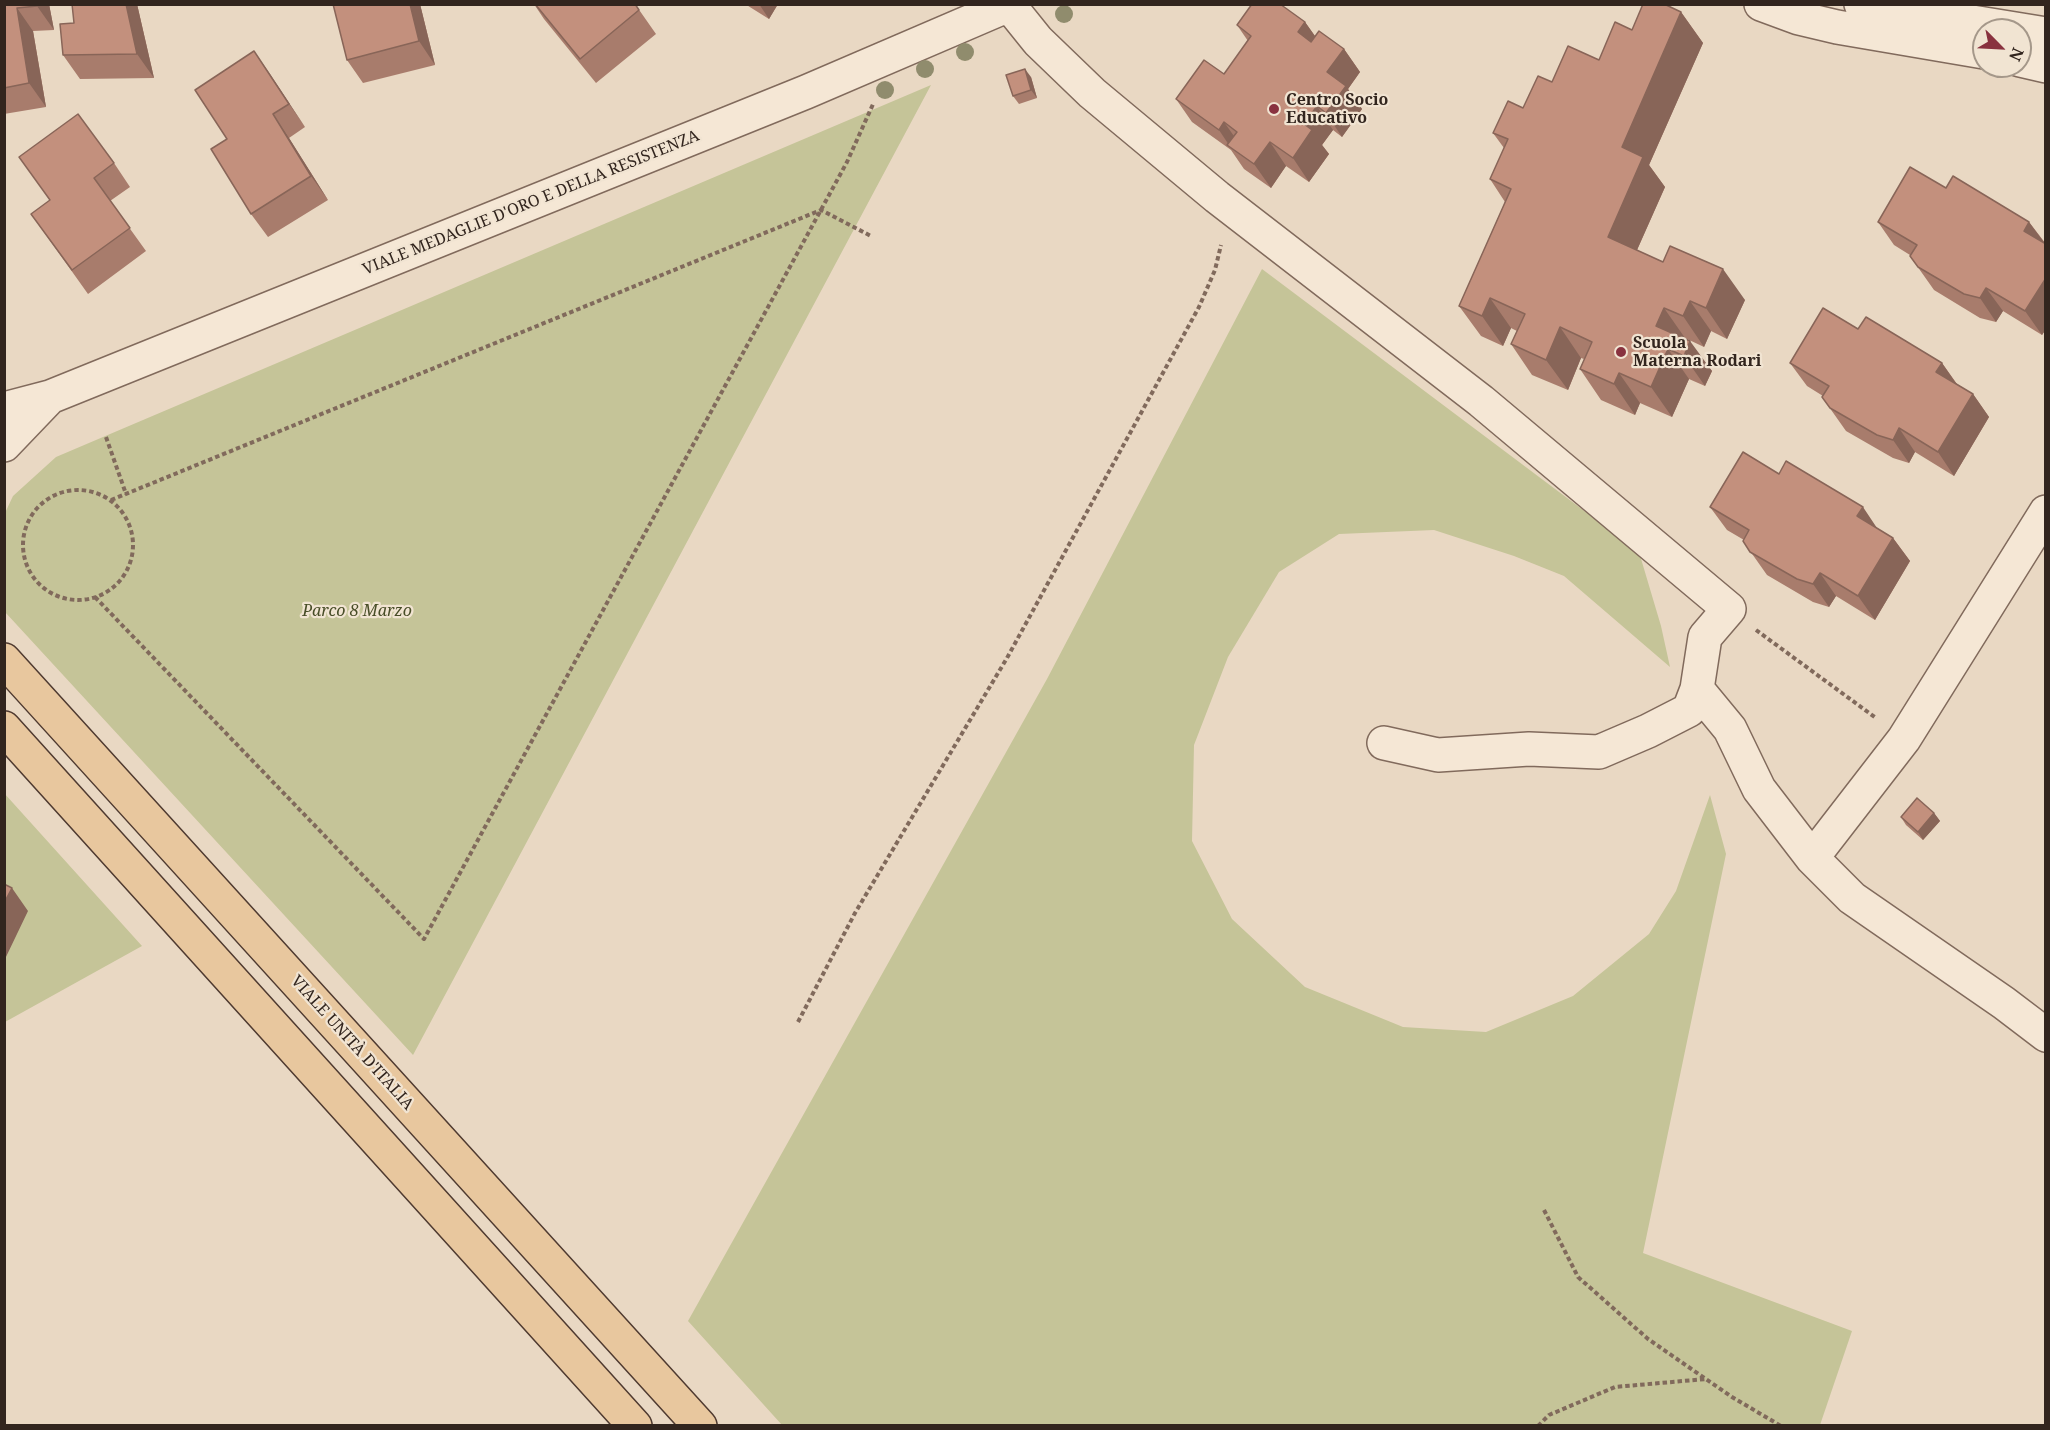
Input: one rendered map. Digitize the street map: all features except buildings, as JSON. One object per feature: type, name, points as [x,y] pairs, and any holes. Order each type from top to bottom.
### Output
[{"type":"main road","name":"VIALE UNITÀ D'ITALIA","points":[[4,660],[700,1425]]},
{"type":"main road","points":[[4,728],[634,1425]]},
{"type":"street","points":[[1761,4],[1798,18],[1837,27],[1972,50]]},
{"type":"street","points":[[1861,4],[2046,34]]},
{"type":"street","points":[[1010,5],[1038,41],[1092,93],[1217,197],[1481,401],[1729,609],[1705,637],[1697,689],[1689,710],[1599,752],[1529,748],[1438,755],[1384,743]]},
{"type":"street","name":"VIALE MEDAGLIE D'ORO E DELLA RESISTENZA","points":[[4,410],[50,397],[806,92],[1010,5]]},
{"type":"street","points":[[4,444],[50,397]]},
{"type":"street","points":[[1812,858],[1904,739],[2046,512]]},
{"type":"street","points":[[1697,689],[1730,729],[1760,789],[1812,858],[1852,898],[2004,1003],[2046,1035]]},
{"type":"path","points":[[95,597],[424,939],[847,162],[894,54]]},
{"type":"path","points":[[798,1022],[855,913],[1007,658],[1199,307],[1215,270],[1222,242],[1216,219],[1217,197]]},
{"type":"path","points":[[111,500],[821,210],[872,236]]},
{"type":"path","points":[[106,437],[126,494]]},
{"type":"path","points":[[78,489],[95,492],[111,500],[123,512],[131,527],[134,544],[131,562],[123,577],[111,589],[95,597],[76,600],[58,596],[41,587],[29,572],[23,553],[24,534],[30,516],[43,502],[59,492],[78,489]]},
{"type":"path","points":[[1729,609],[1904,739]]},
{"type":"path","points":[[1544,1210],[1578,1277],[1648,1339],[1732,1397],[1781,1425]]},
{"type":"path","points":[[1538,1425],[1549,1415],[1615,1387],[1707,1379]]},
{"type":"green space","name":"Parco 8 Marzo","points":[[931,85],[413,1055],[5,612],[5,513],[13,496],[56,457]]},
{"type":"green space","points":[[1262,269],[1639,552],[1661,626],[1670,667],[1564,576],[1514,556],[1434,530],[1339,534],[1279,572],[1228,657],[1194,745],[1192,841],[1232,919],[1305,987],[1403,1027],[1486,1032],[1573,996],[1649,934],[1676,891],[1710,795],[1726,854],[1643,1253],[1852,1331],[1820,1425],[782,1425],[688,1321],[1047,679]]},
{"type":"green space","points":[[4,793],[142,946],[5,1022],[4,1022]]},
{"type":"place","name":"Centro Socio Educativo","points":[[1274,109]]},
{"type":"place","name":"Scuola Materna Rodari","points":[[1621,352]]}]
